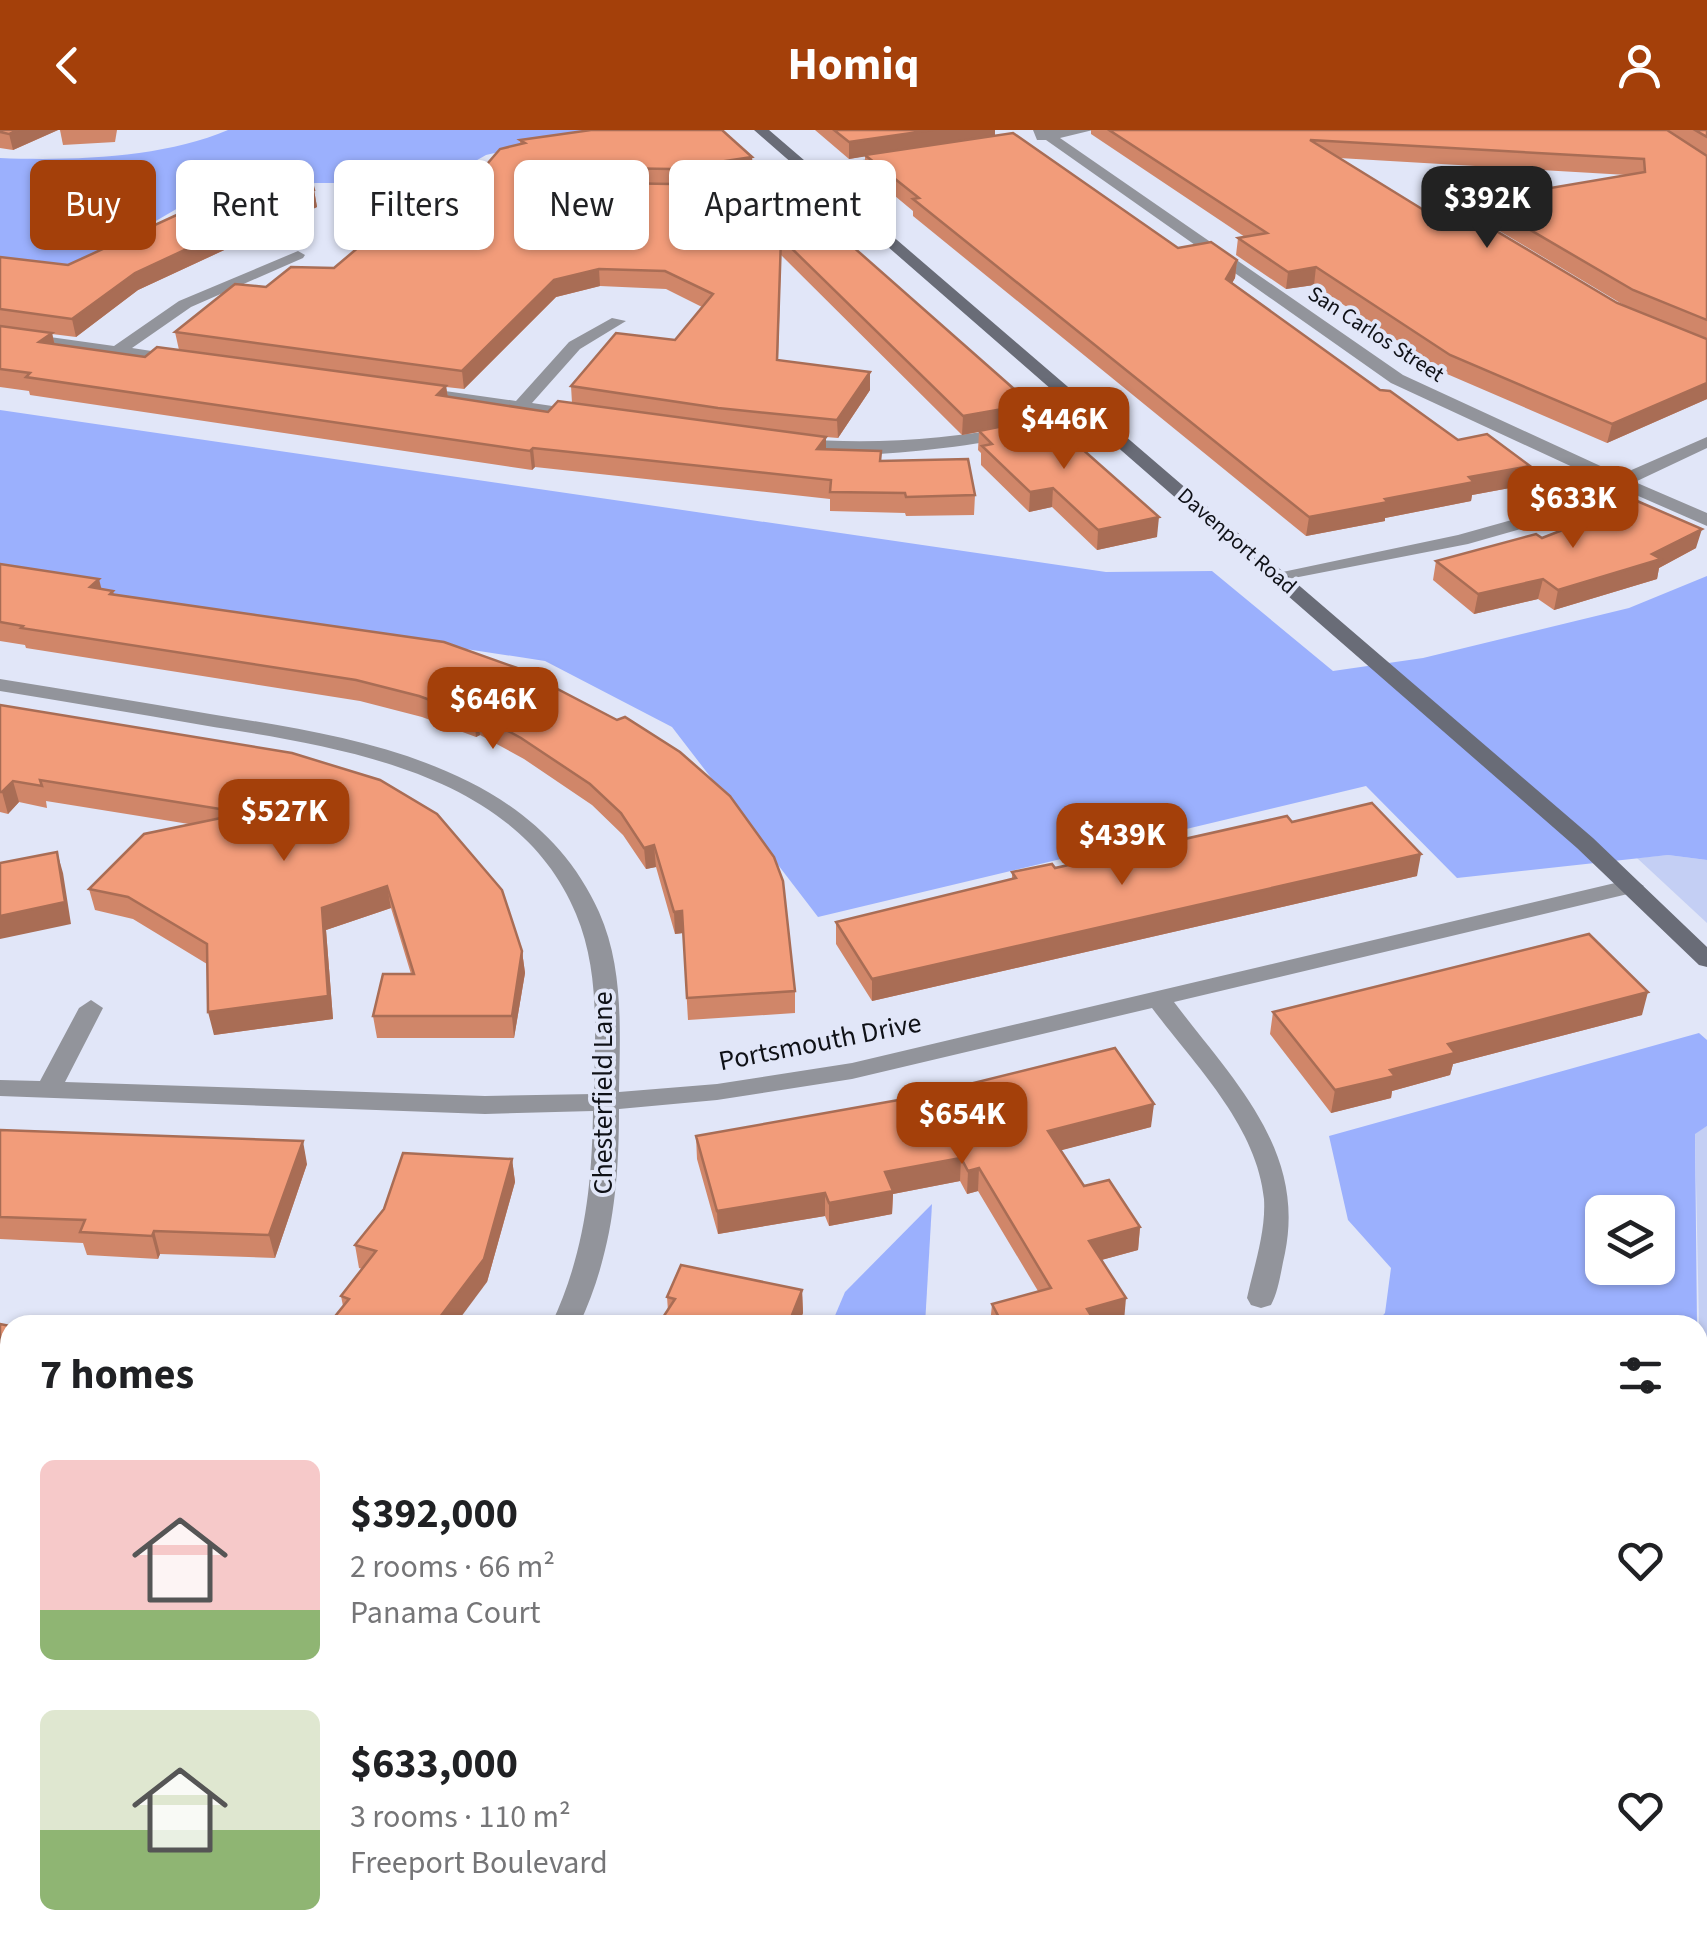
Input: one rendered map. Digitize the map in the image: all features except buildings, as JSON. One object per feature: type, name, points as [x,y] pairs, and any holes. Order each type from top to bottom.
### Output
[{"type":"street","name":"Davenport Road","points":[[761,130],[796,160]]},
{"type":"street","points":[[1039,135],[1086,130]]},
{"type":"street","name":"San Carlos Street","points":[[1039,135],[1387,372],[1467,414],[1707,520]]},
{"type":"street","points":[[888,160],[920,155]]},
{"type":"street","points":[[1440,188],[1436,196],[1444,208],[1492,237]]},
{"type":"street","name":"Davenport Road","points":[[896,246],[1632,886],[1707,960]]},
{"type":"street","points":[[116,351],[184,304],[298,256]]},
{"type":"street","points":[[520,407],[566,350],[591,330],[618,321]]},
{"type":"street","points":[[0,335],[193,362]]},
{"type":"street","points":[[404,391],[596,417]]},
{"type":"street","points":[[769,440],[827,447],[908,449],[966,444],[1094,417]]},
{"type":"street","points":[[1280,578],[1514,526],[1707,442]]},
{"type":"street","name":"Chesterfield Lane","points":[[0,685],[376,751],[436,772],[502,810],[553,858],[586,910],[608,1012],[603,1218],[588,1276],[570,1315]]},
{"type":"street","name":"Portsmouth Drive","points":[[0,1088],[418,1104],[606,1102],[717,1092],[852,1071],[1632,886]]},
{"type":"street","points":[[1157,997],[1249,1126],[1275,1179],[1278,1204],[1261,1298]]},
{"type":"street","points":[[48,1090],[91,1008]]},
{"type":"shaded area","points":[[228,130],[596,130],[477,160],[334,160],[334,183],[314,183],[314,160],[176,160],[176,209],[156,221],[156,160],[30,160],[30,250],[106,250],[70,271],[0,263],[0,158],[116,156]]},
{"type":"shaded area","points":[[0,410],[1106,572],[1212,571],[1333,671],[1423,658],[1629,608],[1707,576],[1707,860],[1668,855],[1457,878],[1366,786],[818,917],[672,727],[545,661],[0,578]]},
{"type":"shaded area","points":[[1668,855],[1707,860],[1707,923],[1637,858]]},
{"type":"shaded area","points":[[1699,1033],[1707,1040],[1707,1126],[1695,1134],[1697,1315],[1383,1315],[1391,1268],[1348,1220],[1329,1136]]},
{"type":"shaded area","points":[[1707,1126],[1707,1315],[1699,1315],[1695,1133]]},
{"type":"shaded area","points":[[932,1204],[926,1315],[835,1315],[845,1292]]}]
